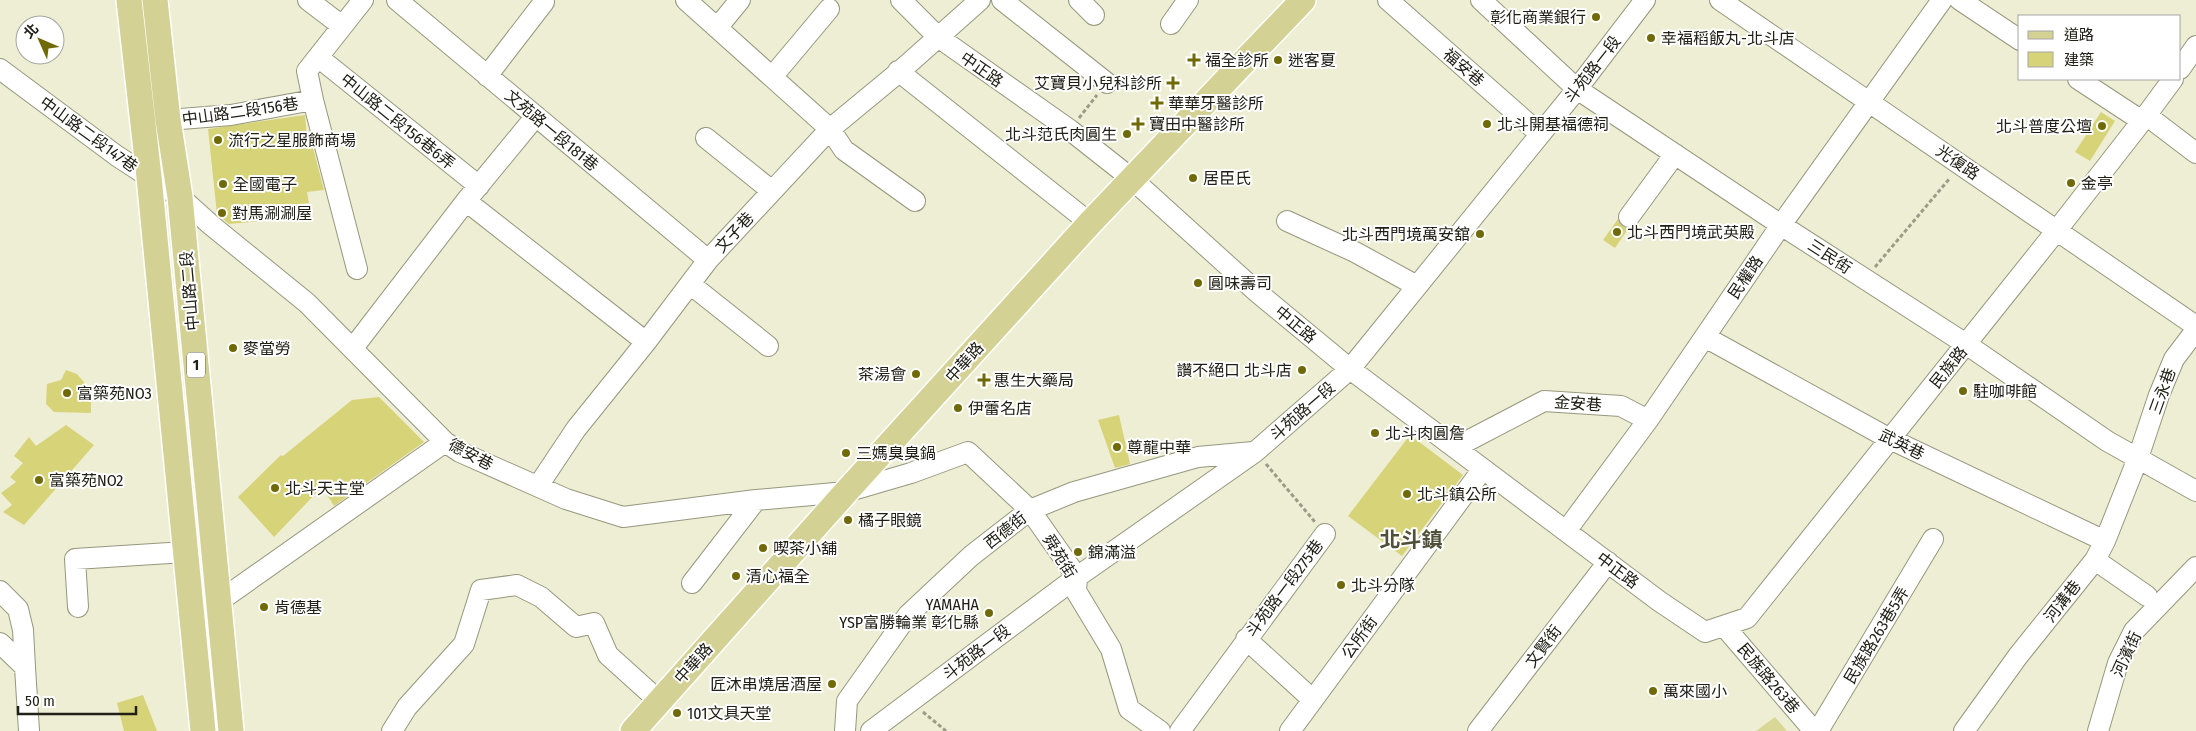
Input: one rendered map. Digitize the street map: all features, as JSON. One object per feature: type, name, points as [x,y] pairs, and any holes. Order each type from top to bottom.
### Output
[{"type":"main road","name":"中山路二段","points":[[129,0],[149,177],[203,731]]},
{"type":"main road","name":"中山路二段","points":[[155,0],[168,120],[180,197],[231,731]]},
{"type":"main road","name":"中華路","points":[[633,731],[846,492],[1090,224],[1303,0]]},
{"type":"street","points":[[308,0],[342,26]]},
{"type":"street","name":"中山路二段156巷","points":[[168,120],[231,115],[313,100],[307,71],[363,0]]},
{"type":"street","name":"文苑路一段181巷","points":[[397,0],[708,260]]},
{"type":"street","points":[[686,0],[830,129],[844,150],[914,201]]},
{"type":"street","points":[[717,28],[740,0]]},
{"type":"street","name":"中正路","points":[[901,0],[938,37],[1070,130],[1132,180],[1257,292],[1350,369],[1456,447],[1482,470],[1705,632]]},
{"type":"street","name":"文子巷","points":[[538,486],[576,429],[646,342],[708,260],[830,129],[980,0]]},
{"type":"street","points":[[1002,0],[1107,83]]},
{"type":"street","points":[[1079,0],[1094,15]]},
{"type":"street","points":[[1171,24],[1188,0]]},
{"type":"street","name":"福安巷","points":[[1388,0],[1540,134]]},
{"type":"street","name":"三民街","points":[[1481,0],[1577,89],[1781,225],[1966,344],[2108,441],[2196,491]]},
{"type":"street","name":"斗苑路一段","points":[[871,731],[1077,577],[1255,452],[1350,369],[1577,89],[1645,0]]},
{"type":"street","name":"光復路","points":[[1720,0],[2057,230],[2196,328]]},
{"type":"street","name":"民權路","points":[[1566,531],[1648,420],[1781,225],[1942,0]]},
{"type":"street","points":[[1960,0],[2018,39]]},
{"type":"street","points":[[487,76],[544,2]]},
{"type":"street","points":[[772,77],[829,9]]},
{"type":"street","points":[[2181,68],[2196,46]]},
{"type":"street","name":"中山路二段156巷6弄","points":[[318,57],[472,194]]},
{"type":"street","name":"中山路二段147巷","points":[[0,69],[117,156],[180,197]]},
{"type":"street","points":[[899,71],[1090,224]]},
{"type":"street","points":[[2080,80],[2144,118],[2196,153]]},
{"type":"street","name":"民族路","points":[[1705,632],[1747,618],[2057,230],[2089,177],[2144,118],[2172,80]]},
{"type":"street","points":[[313,100],[357,269]]},
{"type":"street","points":[[353,348],[472,194],[536,116]]},
{"type":"street","points":[[706,138],[772,191]]},
{"type":"street","points":[[1629,217],[1675,154]]},
{"type":"street","points":[[472,194],[646,342]]},
{"type":"street","name":"德安巷","points":[[180,197],[306,303],[445,442],[460,452],[566,499],[624,517],[756,500],[846,492]]},
{"type":"street","points":[[1287,221],[1355,252],[1417,286]]},
{"type":"street","points":[[690,284],[768,346]]},
{"type":"street","name":"三永巷","points":[[2138,458],[2174,359],[2196,328]]},
{"type":"street","name":"武英巷","points":[[1705,337],[1890,440],[2105,541]]},
{"type":"street","name":"金安巷","points":[[1456,447],[1544,401],[1621,406],[1648,420]]},
{"type":"street","points":[[218,602],[445,442]]},
{"type":"street","name":"舜苑街","points":[[846,492],[911,473],[968,452],[1030,510],[1077,577],[1076,591],[1111,649],[1135,724],[1160,731]]},
{"type":"street","name":"西德街","points":[[845,731],[847,701],[908,615],[971,556],[1030,510],[1074,492],[1198,457],[1255,452]]},
{"type":"street","name":"河溝巷","points":[[1964,731],[2018,656],[2095,560],[2105,541],[2138,458]]},
{"type":"street","name":"公所街","points":[[1290,731],[1482,470]]},
{"type":"street","points":[[692,583],[756,500]]},
{"type":"street","name":"斗苑路一段275巷","points":[[1180,731],[1246,639],[1326,534]]},
{"type":"street","name":"民族路263巷5弄","points":[[1818,731],[1933,539]]},
{"type":"street","points":[[78,607],[75,559],[185,552]]},
{"type":"street","points":[[2095,560],[2147,596]]},
{"type":"street","name":"文賢街","points":[[1478,731],[1608,562]]},
{"type":"street","name":"河濱街","points":[[2098,731],[2118,663],[2134,631],[2196,567]]},
{"type":"street","points":[[392,731],[407,707],[464,644],[481,590],[517,585],[541,596],[576,627],[594,623],[608,655],[659,701]]},
{"type":"street","points":[[0,591],[18,609],[22,630],[30,731]]},
{"type":"street","name":"民族路263巷","points":[[1724,626],[1814,731]]},
{"type":"street","points":[[1246,639],[1313,700]]},
{"type":"street","points":[[0,643],[25,667]]},
{"type":"path","points":[[1070,130],[1107,83]]},
{"type":"path","points":[[1865,279],[1962,165]]},
{"type":"path","name":"斗苑路一段275巷","points":[[1255,452],[1326,534]]},
{"type":"path","points":[[910,702],[946,731]]},
{"type":"shaded area","points":[[1775,717],[1787,731],[1756,731]]},
{"type":"building","points":[[2101,112],[2115,121],[2090,161],[2075,152]]},
{"type":"building","points":[[305,115],[308,149],[313,148],[324,190],[307,192],[309,203],[300,204],[301,217],[229,224],[217,214],[208,129]]},
{"type":"building","name":"北斗西門境武英殿","points":[[1618,219],[1622,226],[1628,229],[1615,248],[1603,240]]},
{"type":"building","name":"富築苑NO3","points":[[66,370],[77,374],[84,382],[91,402],[91,413],[54,412],[46,404],[47,384],[61,380]]},
{"type":"building","points":[[379,397],[424,442],[334,506],[322,487],[274,537],[238,497],[281,455],[283,456],[352,400]]},
{"type":"building","name":"尊龍中華","points":[[1119,415],[1130,464],[1115,468],[1098,420]]},
{"type":"building","name":"富築苑NO2","points":[[66,425],[94,445],[24,525],[3,512],[12,505],[1,493],[16,482],[10,477],[23,463],[14,456],[29,437],[36,446]]},
{"type":"building","name":"北斗鎮公所","points":[[1410,435],[1463,475],[1402,556],[1348,516]]},
{"type":"building","points":[[143,695],[157,731],[124,731],[117,703]]},
{"type":"place","name":"彰化商業銀行","points":[[1596,17]]},
{"type":"place","name":"幸福稻飯丸-北斗店","points":[[1651,38]]},
{"type":"place","name":"福全診所","points":[[1194,60]]},
{"type":"place","name":"迷客夏","points":[[1278,60]]},
{"type":"place","name":"艾寶貝小兒科診所","points":[[1173,83]]},
{"type":"place","name":"華華牙醫診所","points":[[1157,103]]},
{"type":"place","name":"寶田中醫診所","points":[[1138,124]]},
{"type":"place","name":"北斗開基福德祠","points":[[1487,124]]},
{"type":"place","name":"北斗普度公壇","points":[[2102,126]]},
{"type":"place","name":"北斗范氏肉圓生","points":[[1127,134]]},
{"type":"place","name":"流行之星服飾商場","points":[[218,140]]},
{"type":"place","name":"居臣氏","points":[[1193,178]]},
{"type":"place","name":"金亭","points":[[2071,183]]},
{"type":"place","name":"全國電子","points":[[223,184]]},
{"type":"place","name":"對馬涮涮屋","points":[[222,213]]},
{"type":"place","name":"北斗西門境武英殿","points":[[1617,232]]},
{"type":"place","name":"北斗西門境萬安舘","points":[[1480,234]]},
{"type":"place","name":"圓味壽司","points":[[1198,283]]},
{"type":"place","name":"麥當勞","points":[[233,348]]},
{"type":"place","name":"讚不絕口 北斗店","points":[[1302,370]]},
{"type":"place","name":"茶湯會","points":[[916,374]]},
{"type":"place","name":"惠生大藥局","points":[[984,380]]},
{"type":"place","name":"駐咖啡館","points":[[1963,391]]},
{"type":"place","name":"富築苑NO3","points":[[67,393]]},
{"type":"place","name":"伊蕾名店","points":[[958,408]]},
{"type":"place","name":"北斗肉圓詹","points":[[1375,433]]},
{"type":"place","name":"尊龍中華","points":[[1117,447]]},
{"type":"place","name":"三媽臭臭鍋","points":[[846,453]]},
{"type":"place","name":"富築苑NO2","points":[[39,480]]},
{"type":"place","name":"北斗天主堂","points":[[275,488]]},
{"type":"place","name":"北斗鎮公所","points":[[1407,494]]},
{"type":"place","name":"橘子眼鏡","points":[[848,520]]},
{"type":"place","name":"喫茶小舖","points":[[763,548]]},
{"type":"place","name":"錦滿溢","points":[[1078,552]]},
{"type":"place","name":"清心福全","points":[[736,576]]},
{"type":"place","name":"北斗分隊","points":[[1341,585]]},
{"type":"place","name":"肯德基","points":[[264,607]]},
{"type":"place","name":"YAMAHA YSP富勝輪業 彰化縣","points":[[989,613]]},
{"type":"place","name":"匠沐串燒居酒屋","points":[[832,684]]},
{"type":"place","name":"萬來國小","points":[[1653,691]]},
{"type":"place","name":"101文具天堂","points":[[677,713]]},
{"type":"district","name":"北斗鎮","points":[[1411,540]]}]
